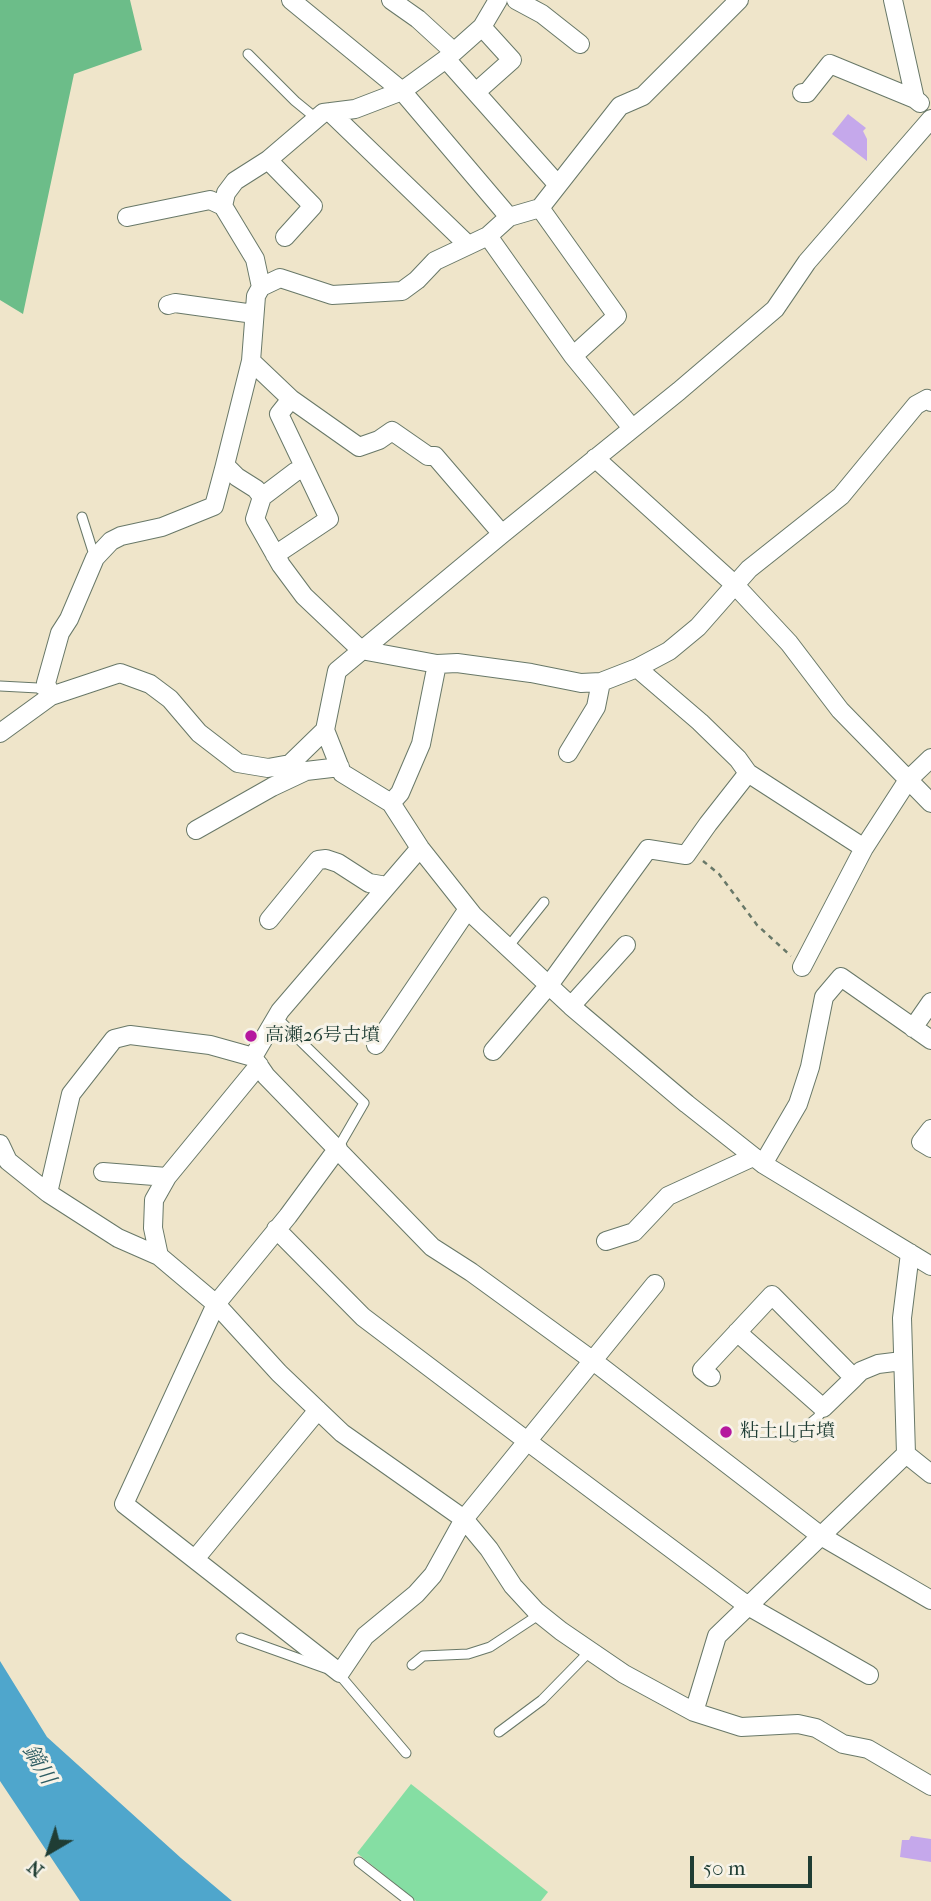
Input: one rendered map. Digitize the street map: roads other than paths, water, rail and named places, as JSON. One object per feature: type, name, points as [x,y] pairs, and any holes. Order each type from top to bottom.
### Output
[{"type":"street","points":[[290,0],[402,91],[509,217]]},
{"type":"street","points":[[391,0],[418,19],[450,55],[476,92],[558,185]]},
{"type":"street","points":[[223,206],[226,193],[235,181],[268,160],[323,116],[355,109],[402,91],[482,27],[498,0]]},
{"type":"street","points":[[516,0],[542,14],[580,44]]},
{"type":"street","points":[[51,696],[46,683],[60,633],[96,558],[111,541],[121,536],[162,527],[214,506],[251,361],[256,296],[261,287],[280,278],[331,295],[402,291],[435,261],[488,236],[509,217],[540,208],[620,107],[643,96],[739,0]]},
{"type":"street","points":[[694,1712],[717,1636],[906,1454],[902,1318],[924,1256],[758,1161],[571,1006],[468,909],[420,848],[391,803],[342,773],[325,730],[337,671],[775,309],[807,262],[931,121],[915,99],[893,0]]},
{"type":"street","points":[[476,92],[512,60],[482,27]]},
{"type":"street","points":[[802,93],[807,93],[830,64],[915,99]]},
{"type":"street","points":[[323,116],[467,244]]},
{"type":"street","points":[[268,160],[313,206],[285,237]]},
{"type":"street","points":[[127,218],[210,200],[223,206],[255,259],[261,287]]},
{"type":"street","points":[[540,208],[617,317],[573,356]]},
{"type":"street","points":[[488,236],[573,356],[632,428]]},
{"type":"street","points":[[168,305],[175,303],[254,314]]},
{"type":"street","points":[[251,361],[291,399],[359,447],[379,440],[392,431],[428,456],[435,456],[502,534]]},
{"type":"street","points":[[275,555],[329,519],[279,414],[291,399]]},
{"type":"street","points":[[303,469],[262,497],[255,519],[275,555],[304,596],[361,650],[437,664],[457,663],[581,682],[601,682],[637,668],[669,651],[698,627],[734,584],[776,545],[831,506],[916,405],[927,399],[931,402]]},
{"type":"street","points":[[596,458],[734,584],[789,643],[840,710],[931,803]]},
{"type":"street","points":[[225,464],[237,477],[257,489],[262,497]]},
{"type":"street","points":[[391,803],[400,793],[421,744],[437,664]]},
{"type":"street","points":[[637,668],[700,722],[748,773],[864,848]]},
{"type":"street","points":[[0,733],[51,696],[120,673],[150,684],[170,699],[199,733],[238,764],[268,768],[290,764],[325,730]]},
{"type":"street","points":[[568,753],[596,707],[601,682]]},
{"type":"street","points":[[802,967],[864,848],[908,780],[931,758]]},
{"type":"street","points":[[196,830],[306,771],[340,767]]},
{"type":"street","points":[[493,1051],[548,985],[648,849],[686,855],[748,773]]},
{"type":"street","points":[[159,1256],[153,1227],[154,1200],[167,1177],[256,1061],[276,1017],[420,848]]},
{"type":"street","points":[[269,920],[318,860],[326,859],[338,863],[369,883],[387,886]]},
{"type":"street","points":[[376,1045],[468,909]]},
{"type":"street","points":[[571,1006],[626,945]]},
{"type":"street","points":[[606,1241],[634,1232],[668,1196],[758,1161],[798,1104],[810,1068],[824,997],[841,977],[931,1040]]},
{"type":"street","points":[[913,1028],[931,1002]]},
{"type":"street","points":[[48,1193],[71,1094],[114,1039],[130,1035],[210,1045],[256,1061],[267,1076],[432,1247],[592,1360],[821,1536],[931,1600]]},
{"type":"street","points":[[931,1129],[921,1142],[931,1148]]},
{"type":"street","points":[[0,1144],[8,1161],[48,1193],[118,1238],[159,1256],[216,1304],[279,1373],[342,1433],[464,1519],[489,1549],[513,1586],[540,1614],[590,1651],[624,1674],[694,1712],[741,1727],[798,1724],[816,1728],[843,1744],[868,1749],[931,1786]]},
{"type":"street","points":[[338,1148],[216,1304],[124,1504],[340,1673],[365,1636],[416,1594],[433,1575],[464,1519],[655,1284]]},
{"type":"street","points":[[103,1172],[167,1177]]},
{"type":"street","points":[[276,1229],[363,1317],[527,1441],[748,1606],[869,1675]]},
{"type":"street","points":[[711,1377],[702,1370],[772,1295],[854,1378]]},
{"type":"street","points":[[737,1332],[823,1408],[860,1371],[878,1364],[902,1361]]},
{"type":"street","points":[[195,1559],[318,1410]]},
{"type":"street","points":[[906,1454],[931,1474]]},
{"type":"lane","points":[[248,54],[295,101],[323,116]]},
{"type":"lane","points":[[82,517],[96,558]]},
{"type":"lane","points":[[0,686],[38,688],[51,696]]},
{"type":"lane","points":[[508,947],[544,902]]},
{"type":"lane","points":[[276,1017],[364,1103],[338,1148]]},
{"type":"lane","points":[[793,1437],[818,1417],[823,1408]]},
{"type":"lane","points":[[412,1665],[423,1656],[468,1654],[490,1647],[540,1614]]},
{"type":"lane","points":[[241,1638],[340,1673],[405,1753]]},
{"type":"lane","points":[[499,1731],[542,1700],[590,1651]]},
{"type":"lane","points":[[359,1862],[409,1901]]},
{"type":"water","name":"鏑川","points":[[0,1661],[47,1737],[232,1901],[80,1901],[0,1781]]},
{"type":"place","name":"高瀬26号古墳","points":[[251,1036]]},
{"type":"place","name":"粘土山古墳","points":[[726,1432]]}]
